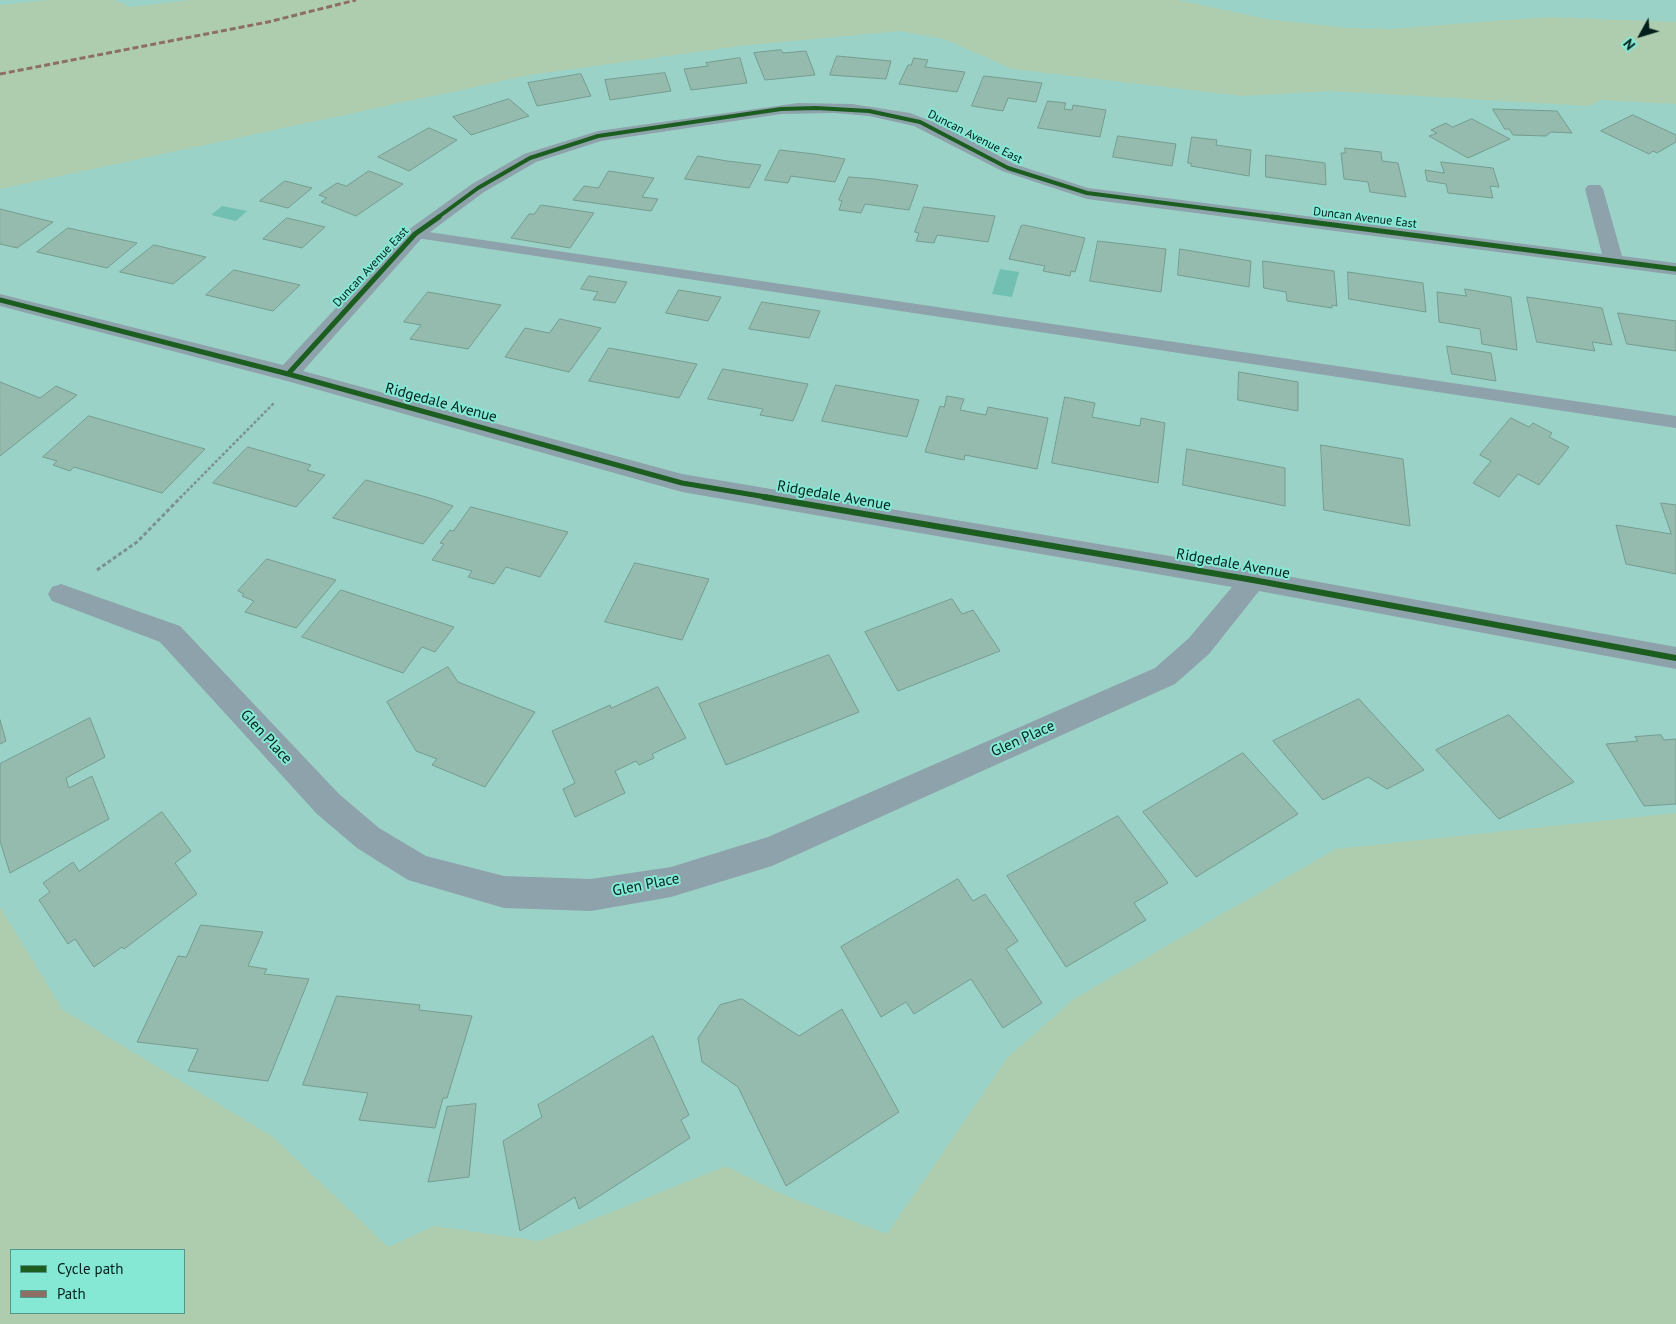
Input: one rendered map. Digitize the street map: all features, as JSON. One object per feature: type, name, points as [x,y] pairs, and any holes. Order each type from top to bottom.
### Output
[{"type":"street","name":"Duncan Avenue East","points":[[288,374],[415,234],[478,188],[530,158],[598,136],[763,111],[810,107],[880,111],[923,122],[996,163],[1039,180],[1087,194],[1676,269]]},
{"type":"street","points":[[1594,189],[1614,261]]},
{"type":"street","name":"Ridgedale Avenue","points":[[0,300],[288,374],[682,483],[1253,580],[1676,658]]},
{"type":"street","name":"Glen Place","points":[[61,594],[170,634],[328,804],[368,838],[419,868],[504,892],[591,895],[671,882],[772,851],[1165,676],[1200,646],[1253,580]]},
{"type":"lane","points":[[415,234],[1676,422]]},
{"type":"path","points":[[61,594],[137,542],[274,403],[288,374]]},
{"type":"shaded area","points":[[48,0],[114,0],[131,7],[190,0],[1179,0],[1266,19],[1348,28],[1389,29],[1548,17],[1676,22],[1676,104],[1602,100],[1589,106],[1333,91],[1242,96],[1013,69],[944,39],[900,31],[739,46],[530,75],[0,189],[0,5]]},
{"type":"shaded area","points":[[222,206],[247,211],[236,221],[211,215]]},
{"type":"shaded area","points":[[1000,269],[1019,272],[1012,297],[992,294]]},
{"type":"shaded area","points":[[1676,813],[1676,1324],[0,1324],[0,907],[62,1009],[273,1137],[388,1247],[434,1226],[539,1241],[726,1166],[786,1196],[887,1234],[1008,1057],[1074,999],[1336,849]]},
{"type":"building","points":[[781,50],[783,53],[806,51],[815,75],[765,80],[754,53]]},
{"type":"building","points":[[837,56],[891,61],[886,79],[830,75]]},
{"type":"building","points":[[740,58],[747,83],[691,90],[684,69],[708,66],[706,63]]},
{"type":"building","points":[[914,58],[928,60],[925,67],[965,72],[957,92],[899,84],[908,65],[911,65]]},
{"type":"building","points":[[665,73],[671,91],[610,100],[605,80]]},
{"type":"building","points":[[581,74],[591,96],[537,106],[528,83]]},
{"type":"building","points":[[984,76],[1042,83],[1036,102],[1008,98],[1003,111],[972,106]]},
{"type":"building","points":[[509,99],[529,116],[471,135],[453,117]]},
{"type":"building","points":[[1048,101],[1066,103],[1064,109],[1072,110],[1073,105],[1106,110],[1100,137],[1038,128]]},
{"type":"building","points":[[1493,109],[1557,111],[1572,133],[1551,132],[1546,136],[1513,135],[1509,129],[1505,129]]},
{"type":"building","points":[[1633,115],[1676,135],[1676,142],[1657,153],[1653,151],[1649,154],[1601,131]]},
{"type":"building","points":[[1472,119],[1510,139],[1468,158],[1429,136],[1437,133],[1431,130],[1446,123],[1452,127]]},
{"type":"building","points":[[429,128],[457,140],[409,171],[378,157]]},
{"type":"building","points":[[1118,136],[1176,144],[1172,166],[1113,157]]},
{"type":"building","points":[[1192,137],[1217,140],[1216,145],[1251,150],[1249,176],[1191,166],[1191,163],[1188,163]]},
{"type":"building","points":[[1345,148],[1381,152],[1382,161],[1398,163],[1406,197],[1370,192],[1368,182],[1344,179],[1341,153],[1345,153]]},
{"type":"building","points":[[780,150],[845,159],[835,182],[791,176],[788,183],[765,180]]},
{"type":"building","points":[[1266,155],[1325,163],[1326,185],[1266,177]]},
{"type":"building","points":[[698,156],[761,165],[749,188],[685,179]]},
{"type":"building","points":[[1441,162],[1493,168],[1499,187],[1490,186],[1493,198],[1448,193],[1446,184],[1427,181],[1425,170],[1444,173]]},
{"type":"building","points":[[369,171],[403,184],[356,216],[321,202],[327,198],[319,195],[337,183],[346,186]]},
{"type":"building","points":[[609,171],[654,178],[642,197],[658,199],[651,211],[573,200],[584,186],[598,188]]},
{"type":"building","points":[[849,177],[918,185],[909,210],[865,204],[861,213],[839,210],[842,201],[839,200]]},
{"type":"building","points":[[285,181],[312,188],[288,208],[260,201]]},
{"type":"building","points":[[541,205],[594,213],[570,248],[511,238],[529,214],[534,214]]},
{"type":"building","points":[[924,207],[995,216],[988,242],[937,235],[934,243],[916,241],[919,233],[915,232]]},
{"type":"building","points":[[0,209],[53,222],[17,248],[0,244]]},
{"type":"building","points":[[287,218],[325,227],[302,248],[263,239]]},
{"type":"building","points":[[1024,225],[1085,238],[1075,272],[1071,271],[1070,276],[1043,271],[1045,266],[1009,259],[1021,226]]},
{"type":"building","points":[[68,228],[137,243],[107,268],[37,252]]},
{"type":"building","points":[[1098,241],[1166,249],[1161,292],[1090,281]]},
{"type":"building","points":[[154,245],[206,257],[173,284],[120,272]]},
{"type":"building","points":[[1180,249],[1251,261],[1249,287],[1178,275]]},
{"type":"building","points":[[1263,261],[1334,271],[1337,306],[1332,305],[1332,308],[1287,301],[1286,292],[1264,288]]},
{"type":"building","points":[[234,270],[300,285],[273,311],[206,295]]},
{"type":"building","points":[[1348,272],[1423,283],[1426,312],[1349,299]]},
{"type":"building","points":[[589,276],[627,282],[615,303],[593,300],[598,292],[581,289]]},
{"type":"building","points":[[1465,289],[1511,297],[1517,350],[1482,344],[1480,329],[1439,322],[1437,292],[1466,296]]},
{"type":"building","points":[[679,290],[721,297],[708,321],[666,313]]},
{"type":"building","points":[[428,292],[501,305],[468,349],[410,339],[421,325],[404,322]]},
{"type":"building","points":[[1527,297],[1602,308],[1612,345],[1592,342],[1595,351],[1537,342]]},
{"type":"building","points":[[762,302],[820,311],[809,338],[749,329]]},
{"type":"building","points":[[1618,313],[1676,321],[1676,351],[1627,344]]},
{"type":"building","points":[[560,319],[601,328],[569,372],[505,357],[525,328],[549,333]]},
{"type":"building","points":[[1447,346],[1491,353],[1496,381],[1452,374]]},
{"type":"building","points":[[609,348],[697,364],[679,398],[589,381]]},
{"type":"building","points":[[723,369],[808,384],[793,421],[760,415],[763,409],[708,399]]},
{"type":"building","points":[[1239,372],[1298,382],[1298,411],[1238,400]]},
{"type":"building","points":[[0,382],[40,398],[56,386],[77,395],[0,456]]},
{"type":"building","points":[[836,385],[919,400],[907,437],[822,421]]},
{"type":"building","points":[[947,396],[964,399],[960,410],[986,415],[988,407],[1048,418],[1037,469],[965,455],[964,460],[925,452],[940,406],[944,407]]},
{"type":"building","points":[[1065,397],[1095,403],[1092,417],[1140,426],[1141,418],[1165,423],[1158,483],[1052,463]]},
{"type":"building","points":[[89,416],[205,449],[162,493],[74,467],[70,471],[53,465],[57,461],[43,457]]},
{"type":"building","points":[[1511,418],[1529,427],[1533,423],[1552,433],[1549,437],[1569,447],[1539,485],[1518,474],[1499,497],[1473,483],[1491,461],[1480,455]]},
{"type":"building","points":[[1321,445],[1403,459],[1410,526],[1324,510]]},
{"type":"building","points":[[248,447],[311,465],[307,470],[325,475],[296,507],[213,483]]},
{"type":"building","points":[[1187,449],[1285,468],[1285,506],[1183,485]]},
{"type":"building","points":[[366,480],[453,506],[423,544],[333,518]]},
{"type":"building","points":[[1661,503],[1676,505],[1676,574],[1626,564],[1616,525],[1671,534]]},
{"type":"building","points":[[471,507],[568,532],[540,577],[506,567],[494,584],[468,577],[472,571],[432,560],[444,544],[440,543],[450,530],[453,531]]},
{"type":"building","points":[[267,559],[336,580],[296,628],[245,612],[254,601],[242,596],[244,594],[238,591]]},
{"type":"building","points":[[635,563],[709,579],[682,640],[605,622]]},
{"type":"building","points":[[341,590],[454,627],[435,652],[422,647],[403,673],[302,637]]},
{"type":"building","points":[[952,599],[962,614],[973,610],[1000,651],[898,691],[865,632]]},
{"type":"building","points":[[829,655],[859,712],[726,765],[699,704]]},
{"type":"building","points":[[448,667],[458,682],[535,712],[485,787],[432,765],[437,759],[416,751],[387,702]]},
{"type":"building","points":[[658,687],[686,738],[652,754],[654,758],[639,765],[636,761],[615,771],[625,793],[575,817],[563,789],[575,783],[552,731],[610,705],[611,708]]},
{"type":"building","points":[[1359,699],[1424,770],[1387,789],[1368,777],[1323,800],[1273,741]]},
{"type":"building","points":[[1509,715],[1574,782],[1499,819],[1436,750]]},
{"type":"building","points":[[90,718],[105,757],[66,778],[69,788],[92,776],[109,819],[10,873],[0,841],[0,764]]},
{"type":"building","points":[[0,720],[6,741],[0,744]]},
{"type":"building","points":[[1661,735],[1664,740],[1676,739],[1676,804],[1644,806],[1606,744],[1638,741],[1635,737]]},
{"type":"building","points":[[1243,753],[1298,814],[1196,877],[1143,812]]},
{"type":"building","points":[[162,812],[191,851],[175,863],[197,894],[124,949],[122,947],[94,967],[75,939],[68,944],[39,900],[50,892],[43,883],[73,862],[79,871]]},
{"type":"building","points":[[1118,816],[1168,883],[1134,903],[1146,920],[1066,967],[1007,876]]},
{"type":"building","points":[[958,879],[973,901],[985,894],[1018,941],[1006,949],[1042,1003],[1003,1028],[971,979],[914,1014],[906,1002],[881,1017],[841,947]]},
{"type":"building","points":[[201,925],[263,932],[248,966],[267,969],[264,974],[309,979],[268,1081],[188,1071],[198,1049],[137,1042],[178,956],[186,957]]},
{"type":"building","points":[[337,996],[420,1005],[419,1010],[472,1016],[447,1098],[443,1098],[435,1128],[359,1120],[368,1093],[303,1085]]},
{"type":"building","points":[[742,999],[799,1036],[842,1009],[899,1112],[786,1186],[738,1087],[702,1062],[698,1038],[720,1005]]},
{"type":"building","points":[[653,1036],[689,1115],[681,1120],[690,1138],[579,1209],[575,1197],[520,1231],[503,1141],[542,1117],[538,1105]]},
{"type":"building","points":[[476,1104],[469,1177],[428,1182],[447,1107]]},
{"type":"marked path","points":[[0,74],[268,22],[356,0]]},
{"type":"cycle path","points":[[288,374],[415,234],[478,188],[530,158],[598,136],[781,109],[852,109],[904,117],[930,126],[1008,168],[1087,193],[1676,269]]},
{"type":"cycle path","points":[[0,300],[288,374],[682,483],[1253,580],[1676,658]]}]
